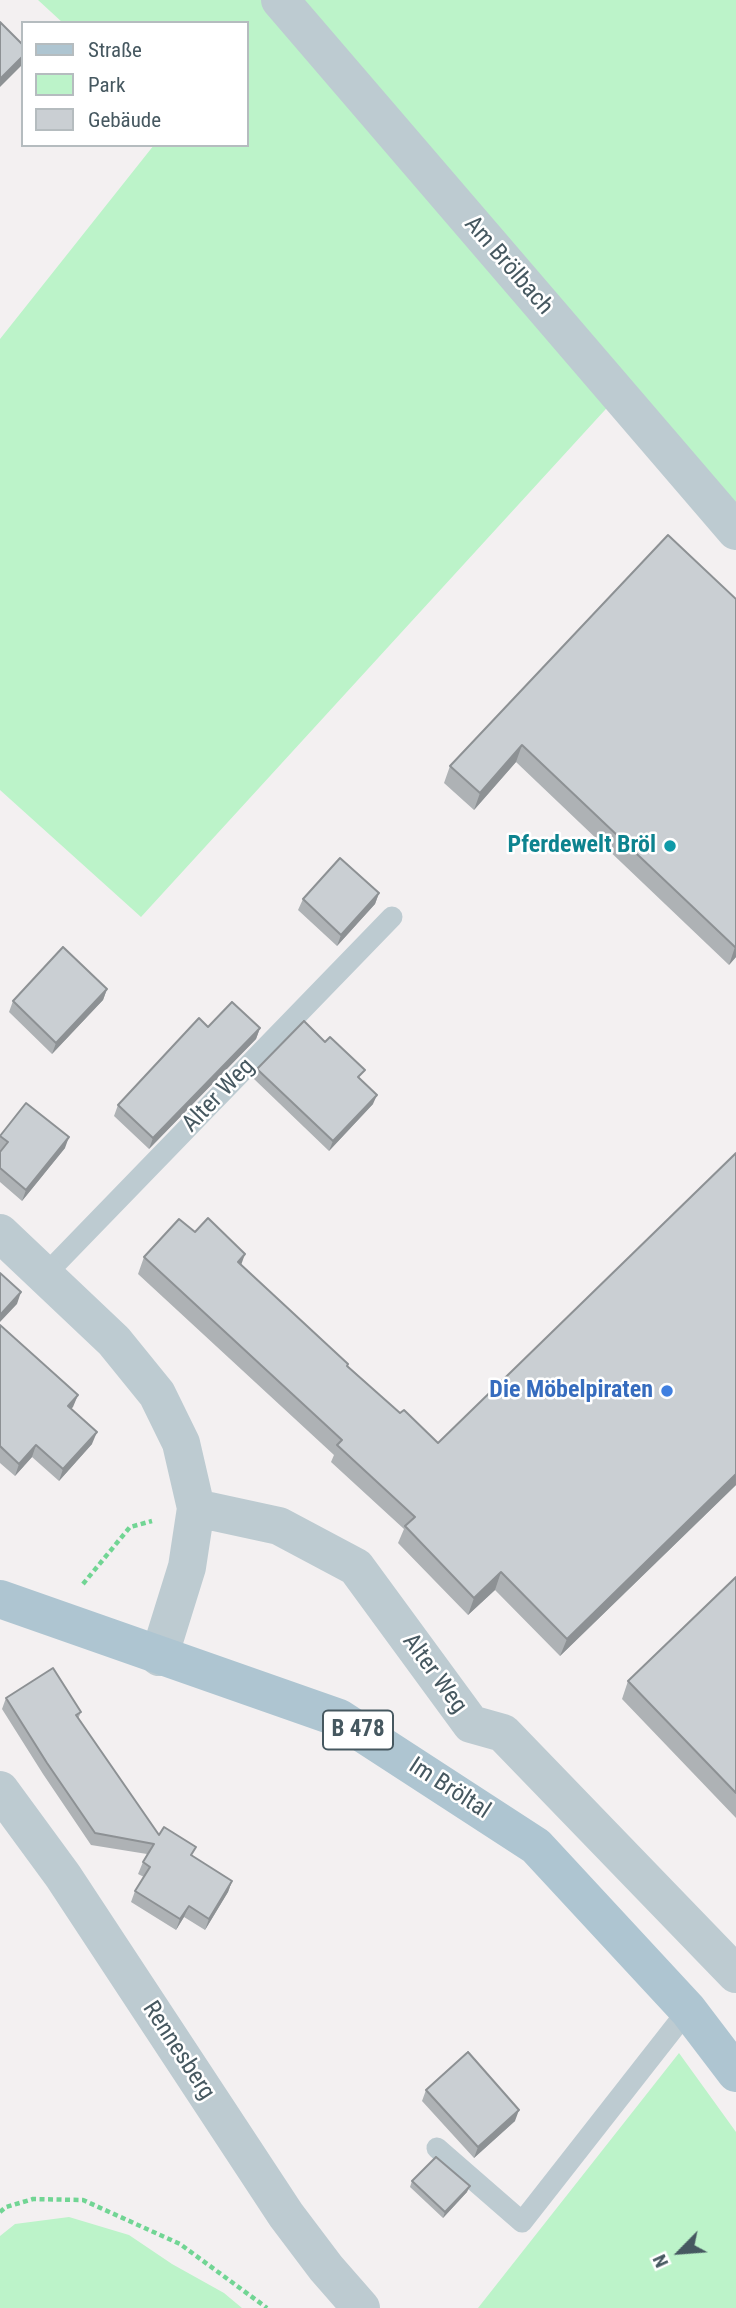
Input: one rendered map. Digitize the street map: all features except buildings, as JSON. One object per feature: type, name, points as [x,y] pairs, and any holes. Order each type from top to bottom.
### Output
[{"type":"main road","name":"Im Bröltal","points":[[0,1600],[339,1718],[536,1846],[688,2010],[736,2073]]},
{"type":"street","name":"Am Brölbach","points":[[280,0],[736,531]]},
{"type":"street","points":[[0,1233],[114,1341],[157,1394],[181,1443],[196,1508],[187,1567],[159,1657]]},
{"type":"street","name":"Alter Weg","points":[[196,1508],[279,1526],[356,1567],[471,1724],[503,1733],[736,1974]]},
{"type":"street","name":"Rennesberg","points":[[0,1790],[63,1877],[286,2215],[326,2268],[361,2308]]},
{"type":"lane","name":"Alter Weg","points":[[45,1275],[392,917]]},
{"type":"lane","points":[[437,2148],[522,2222],[688,2010]]},
{"type":"path","points":[[80,1588],[130,1527],[196,1508]]},
{"type":"path","points":[[2,2209],[33,2199],[83,2200],[180,2244],[267,2308]]},
{"type":"green space","points":[[38,0],[736,0],[736,514],[626,387],[141,917],[0,790],[0,339],[152,147],[248,147],[248,21],[61,21]]},
{"type":"green space","points":[[679,2053],[736,2132],[736,2308],[478,2308]]},
{"type":"green space","points":[[69,2217],[129,2235],[172,2264],[224,2293],[242,2308],[0,2308],[0,2236],[15,2224]]},
{"type":"place","name":"Pferdewelt Bröl","points":[[670,846]]},
{"type":"place","name":"Die Möbelpiraten","points":[[667,1391]]}]
